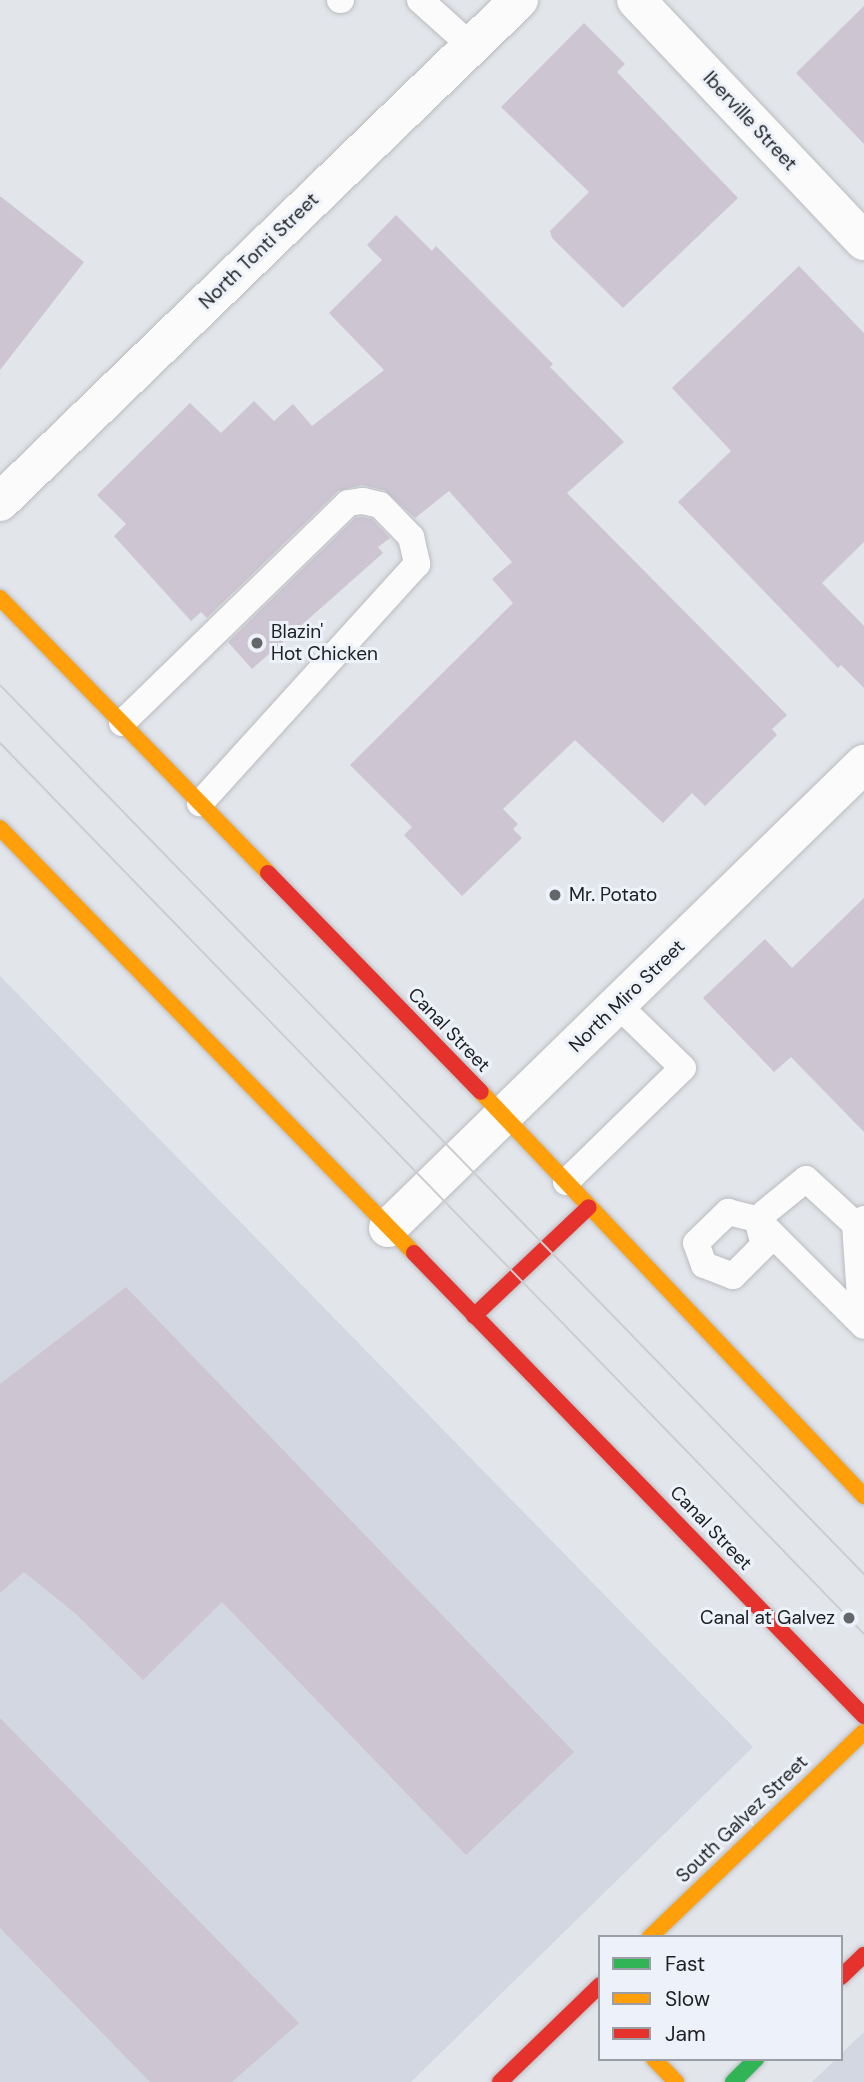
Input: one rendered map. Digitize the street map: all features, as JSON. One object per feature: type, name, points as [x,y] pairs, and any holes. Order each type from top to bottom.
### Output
[{"type":"main road","name":"Canal Street","points":[[0,598],[504,1116],[864,1496]]},
{"type":"main road","name":"Canal Street","points":[[0,828],[864,1716]]},
{"type":"main road","points":[[474,1316],[589,1207]]},
{"type":"main road","name":"South Galvez Street","points":[[652,1935],[864,1732]]},
{"type":"main road","points":[[843,1975],[864,1955]]},
{"type":"main road","points":[[500,2082],[597,1994]]},
{"type":"main road","points":[[656,2061],[676,2082]]},
{"type":"main road","points":[[733,2082],[754,2061]]},
{"type":"street","name":"North Tonti Street","points":[[0,502],[519,0]]},
{"type":"street","name":"Iberville Street","points":[[636,0],[864,241]]},
{"type":"street","name":"North Miro Street","points":[[388,1228],[864,764]]},
{"type":"lane","points":[[421,0],[471,46]]},
{"type":"lane","points":[[122,723],[348,503],[363,500],[380,505],[411,537],[417,564],[200,803]]},
{"type":"lane","points":[[566,1182],[683,1068],[618,1005]]},
{"type":"lane","points":[[757,1219],[806,1179],[862,1226],[860,1297]]},
{"type":"lane","points":[[757,1219],[764,1245],[733,1276],[704,1265],[696,1243],[728,1212],[757,1219],[864,1326]]},
{"type":"lane","points":[[673,1294],[704,1265]]},
{"type":"shaded area","points":[[0,976],[753,1747],[411,2082],[0,2082]]},
{"type":"shaded area","points":[[864,2032],[864,2082],[812,2082],[834,2061],[843,2061],[843,2052]]},
{"type":"building","points":[[864,6],[864,144],[796,73]]},
{"type":"building","points":[[584,23],[625,64],[617,72],[738,198],[623,308],[552,238],[550,231],[589,192],[501,107]]},
{"type":"building","points":[[0,196],[84,262],[0,370]]},
{"type":"building","points":[[396,215],[432,251],[436,246],[553,364],[550,367],[624,442],[567,493],[787,715],[772,729],[777,735],[705,806],[692,793],[663,823],[575,740],[503,809],[518,824],[513,829],[522,838],[462,896],[404,835],[412,827],[350,765],[513,603],[492,579],[512,562],[449,491],[415,518],[384,490],[361,485],[338,491],[207,618],[201,612],[191,621],[114,536],[126,524],[97,495],[190,403],[221,433],[254,401],[274,421],[293,404],[312,426],[384,370],[329,313],[382,260],[367,245]]},
{"type":"building","points":[[799,266],[864,333],[864,542],[822,583],[864,626],[864,688],[841,665],[838,668],[678,502],[731,451],[672,388]]},
{"type":"building","points":[[355,518],[372,519],[390,538],[378,547],[383,553],[252,669],[228,642]]},
{"type":"building","points":[[864,898],[864,1132],[791,1057],[774,1072],[703,998],[765,939],[792,968]]},
{"type":"building","points":[[126,1287],[574,1752],[466,1855],[222,1602],[143,1680],[76,1614],[24,1572],[0,1593],[0,1384]]},
{"type":"building","points":[[0,1718],[299,2023],[232,2082],[150,2082],[0,1928]]},
{"type":"tram line","points":[[0,685],[864,1574]]},
{"type":"tram line","points":[[0,743],[864,1634]]},
{"type":"traffic: fast","points":[[733,2082],[754,2061]]},
{"type":"traffic: slow","points":[[0,598],[268,873]]},
{"type":"traffic: slow","points":[[0,828],[414,1253]]},
{"type":"traffic: slow","points":[[481,1092],[864,1496]]},
{"type":"traffic: slow","points":[[652,1935],[864,1732]]},
{"type":"traffic: slow","points":[[656,2061],[676,2082]]},
{"type":"traffic: jam","points":[[268,873],[481,1092]]},
{"type":"traffic: jam","points":[[474,1316],[589,1207]]},
{"type":"traffic: jam","points":[[414,1253],[864,1716]]},
{"type":"traffic: jam","points":[[843,1975],[864,1955]]},
{"type":"traffic: jam","points":[[500,2082],[598,1987]]},
{"type":"place","name":"Blazin' Hot Chicken","points":[[257,643]]},
{"type":"place","name":"Mr. Potato","points":[[555,895]]},
{"type":"place","name":"Canal at Galvez","points":[[849,1618]]}]
